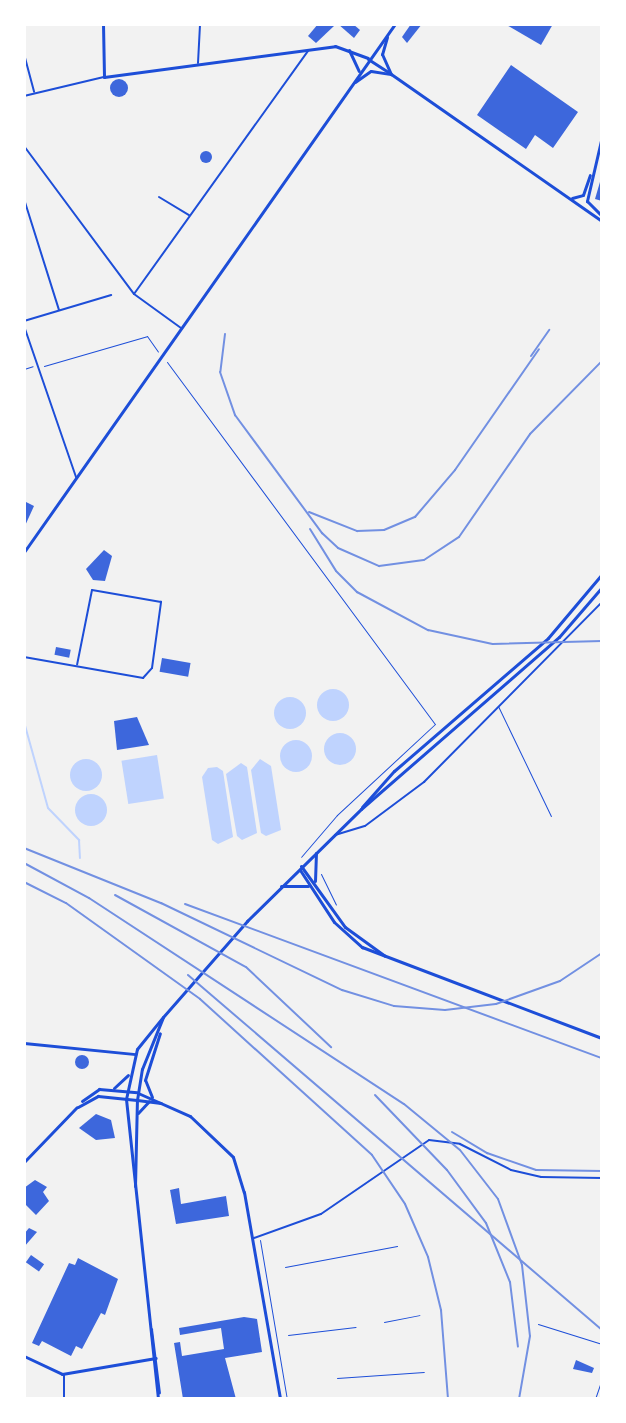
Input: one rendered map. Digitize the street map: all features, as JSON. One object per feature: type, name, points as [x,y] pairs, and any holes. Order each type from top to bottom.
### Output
[{"type":"main road","points":[[103,24],[104,77],[310,49],[347,47],[368,58],[602,219]]},
{"type":"main road","points":[[24,552],[163,358],[368,58],[395,24]]},
{"type":"main road","points":[[391,30],[382,51],[391,74]]},
{"type":"main road","points":[[347,47],[359,71]]},
{"type":"main road","points":[[352,84],[369,71],[391,74]]},
{"type":"main road","points":[[569,197],[583,195],[602,136]]},
{"type":"main road","points":[[595,161],[587,201],[602,219]]},
{"type":"main road","points":[[361,809],[394,771],[561,626],[602,574]]},
{"type":"main road","points":[[158,1399],[126,1099],[135,1054],[152,1024],[163,1017],[281,886],[361,809],[559,637],[602,587]]},
{"type":"main road","points":[[313,886],[316,853]]},
{"type":"main road","points":[[300,868],[348,930],[390,959],[602,1038]]},
{"type":"main road","points":[[281,886],[313,886]]},
{"type":"main road","points":[[150,1099],[145,1080],[163,1017]]},
{"type":"main road","points":[[135,1206],[137,1092],[146,1057],[160,1030]]},
{"type":"main road","points":[[24,1043],[146,1057]]},
{"type":"main road","points":[[111,1089],[121,1086],[130,1071]]},
{"type":"main road","points":[[24,1162],[94,1090],[137,1092],[207,1128],[233,1157],[252,1238],[280,1399]]},
{"type":"main road","points":[[78,1107],[96,1097],[150,1099]]},
{"type":"main road","points":[[136,1116],[150,1099]]},
{"type":"main road","points":[[24,1356],[64,1374],[154,1358]]},
{"type":"street","points":[[198,64],[200,24]]},
{"type":"street","points":[[134,294],[310,49]]},
{"type":"street","points":[[24,54],[34,93]]},
{"type":"street","points":[[24,96],[104,77]]},
{"type":"street","points":[[24,146],[134,294],[182,328]]},
{"type":"street","points":[[159,197],[190,216]]},
{"type":"street","points":[[24,199],[59,310]]},
{"type":"street","points":[[24,321],[111,295]]},
{"type":"street","points":[[24,326],[70,471],[77,478]]},
{"type":"street","points":[[24,657],[143,678],[150,675],[161,602],[92,590],[77,665]]},
{"type":"street","points":[[334,836],[365,826],[424,782],[602,602]]},
{"type":"street","points":[[252,1238],[321,1214],[429,1140],[460,1144],[511,1170],[541,1177],[602,1178]]},
{"type":"street","points":[[64,1374],[64,1399]]},
{"type":"lane","points":[[498,706],[551,816]]},
{"type":"lane","points":[[285,1267],[397,1246]]},
{"type":"lane","points":[[384,1322],[419,1315]]},
{"type":"lane","points":[[538,1324],[602,1344]]},
{"type":"lane","points":[[288,1335],[356,1327]]},
{"type":"lane","points":[[337,1378],[424,1372]]},
{"type":"lane","points":[[595,1399],[602,1379]]},
{"type":"path","points":[[24,369],[37,368],[147,336],[435,724],[337,815],[300,856]]},
{"type":"path","points":[[320,870],[340,913]]},
{"type":"path","points":[[260,1237],[287,1399]]},
{"type":"water","points":[[333,689],[344,694],[349,705],[344,716],[333,721],[322,716],[317,705],[322,694]]},
{"type":"water","points":[[290,697],[301,702],[306,713],[301,724],[290,729],[279,724],[274,713],[279,702]]},
{"type":"water","points":[[340,733],[351,738],[356,749],[351,760],[340,765],[329,760],[324,749],[329,738]]},
{"type":"water","points":[[296,740],[307,745],[312,756],[307,767],[296,772],[285,767],[280,756],[285,745]]},
{"type":"water","points":[[157,755],[164,798],[128,804],[121,761]]},
{"type":"water","points":[[86,759],[97,764],[102,775],[97,786],[86,791],[75,786],[70,775],[75,764]]},
{"type":"water","points":[[260,759],[271,766],[281,830],[266,836],[261,833],[251,770]]},
{"type":"water","points":[[241,763],[247,767],[257,833],[242,840],[237,836],[226,774]]},
{"type":"water","points":[[217,767],[223,771],[233,837],[218,844],[212,840],[202,777],[208,768]]},
{"type":"water","points":[[91,794],[102,799],[107,810],[102,821],[91,826],[80,821],[75,810],[80,799]]},
{"type":"building","points":[[318,24],[334,26],[316,43],[308,36]]},
{"type":"building","points":[[338,24],[353,24],[360,30],[354,38]]},
{"type":"building","points":[[411,24],[422,24],[407,43],[402,37]]},
{"type":"building","points":[[505,24],[553,24],[541,45]]},
{"type":"building","points":[[511,65],[578,112],[553,148],[535,135],[526,149],[477,115]]},
{"type":"building","points":[[115,79],[123,79],[128,88],[126,95],[115,97],[110,92],[110,84]]},
{"type":"building","points":[[206,151],[212,157],[206,163],[200,157]]},
{"type":"building","points":[[602,175],[602,201],[595,199]]},
{"type":"building","points":[[24,501],[34,506],[24,528]]},
{"type":"building","points":[[104,550],[112,556],[105,581],[93,580],[86,569]]},
{"type":"building","points":[[56,647],[71,650],[69,658],[54,655]]},
{"type":"building","points":[[162,658],[191,663],[188,677],[160,672]]},
{"type":"building","points":[[137,717],[149,745],[117,750],[114,721]]},
{"type":"building","points":[[82,1055],[89,1062],[82,1069],[75,1062]]},
{"type":"building","points":[[96,1114],[111,1120],[115,1138],[96,1140],[79,1128]]},
{"type":"building","points":[[35,1180],[47,1187],[43,1192],[49,1201],[36,1215],[24,1203],[24,1188]]},
{"type":"building","points":[[179,1188],[181,1204],[226,1196],[229,1216],[176,1224],[170,1190]]},
{"type":"building","points":[[29,1228],[37,1232],[24,1247],[24,1234]]},
{"type":"building","points":[[31,1255],[44,1264],[39,1272],[26,1262]]},
{"type":"building","points":[[78,1258],[118,1279],[105,1315],[101,1313],[82,1349],[76,1346],[71,1356],[42,1341],[39,1346],[32,1343],[69,1263],[75,1265]]},
{"type":"building","points":[[244,1317],[257,1319],[262,1352],[225,1358],[236,1399],[183,1399],[174,1343],[180,1342],[182,1356],[224,1349],[221,1328],[180,1335],[179,1328]]},
{"type":"building","points":[[576,1360],[594,1368],[592,1373],[573,1369]]},
{"type":"waterway","points":[[24,722],[48,808],[79,840],[80,858]]},
{"type":"railway","points":[[531,356],[549,330]]},
{"type":"railway","points":[[225,334],[220,372],[235,415],[322,533],[338,548],[379,566],[424,560],[459,537],[530,434],[602,361]]},
{"type":"railway","points":[[309,512],[357,531],[384,530],[415,517],[455,470],[539,349]]},
{"type":"railway","points":[[310,529],[336,571],[357,592],[428,630],[493,644],[602,641]]},
{"type":"railway","points":[[24,848],[161,903],[342,990],[394,1006],[445,1010],[496,1004],[560,981],[602,953]]},
{"type":"railway","points":[[24,863],[89,898],[404,1104],[460,1150],[498,1199],[522,1265],[530,1336],[519,1399]]},
{"type":"railway","points":[[24,882],[66,903],[200,999],[372,1155],[405,1204],[428,1257],[441,1310],[448,1399]]},
{"type":"railway","points":[[115,895],[246,967],[331,1047]]},
{"type":"railway","points":[[185,904],[602,1058]]},
{"type":"railway","points":[[188,975],[602,1330]]},
{"type":"railway","points":[[375,1095],[447,1170],[486,1223],[510,1282],[518,1347]]},
{"type":"railway","points":[[452,1132],[487,1153],[536,1170],[602,1171]]}]
